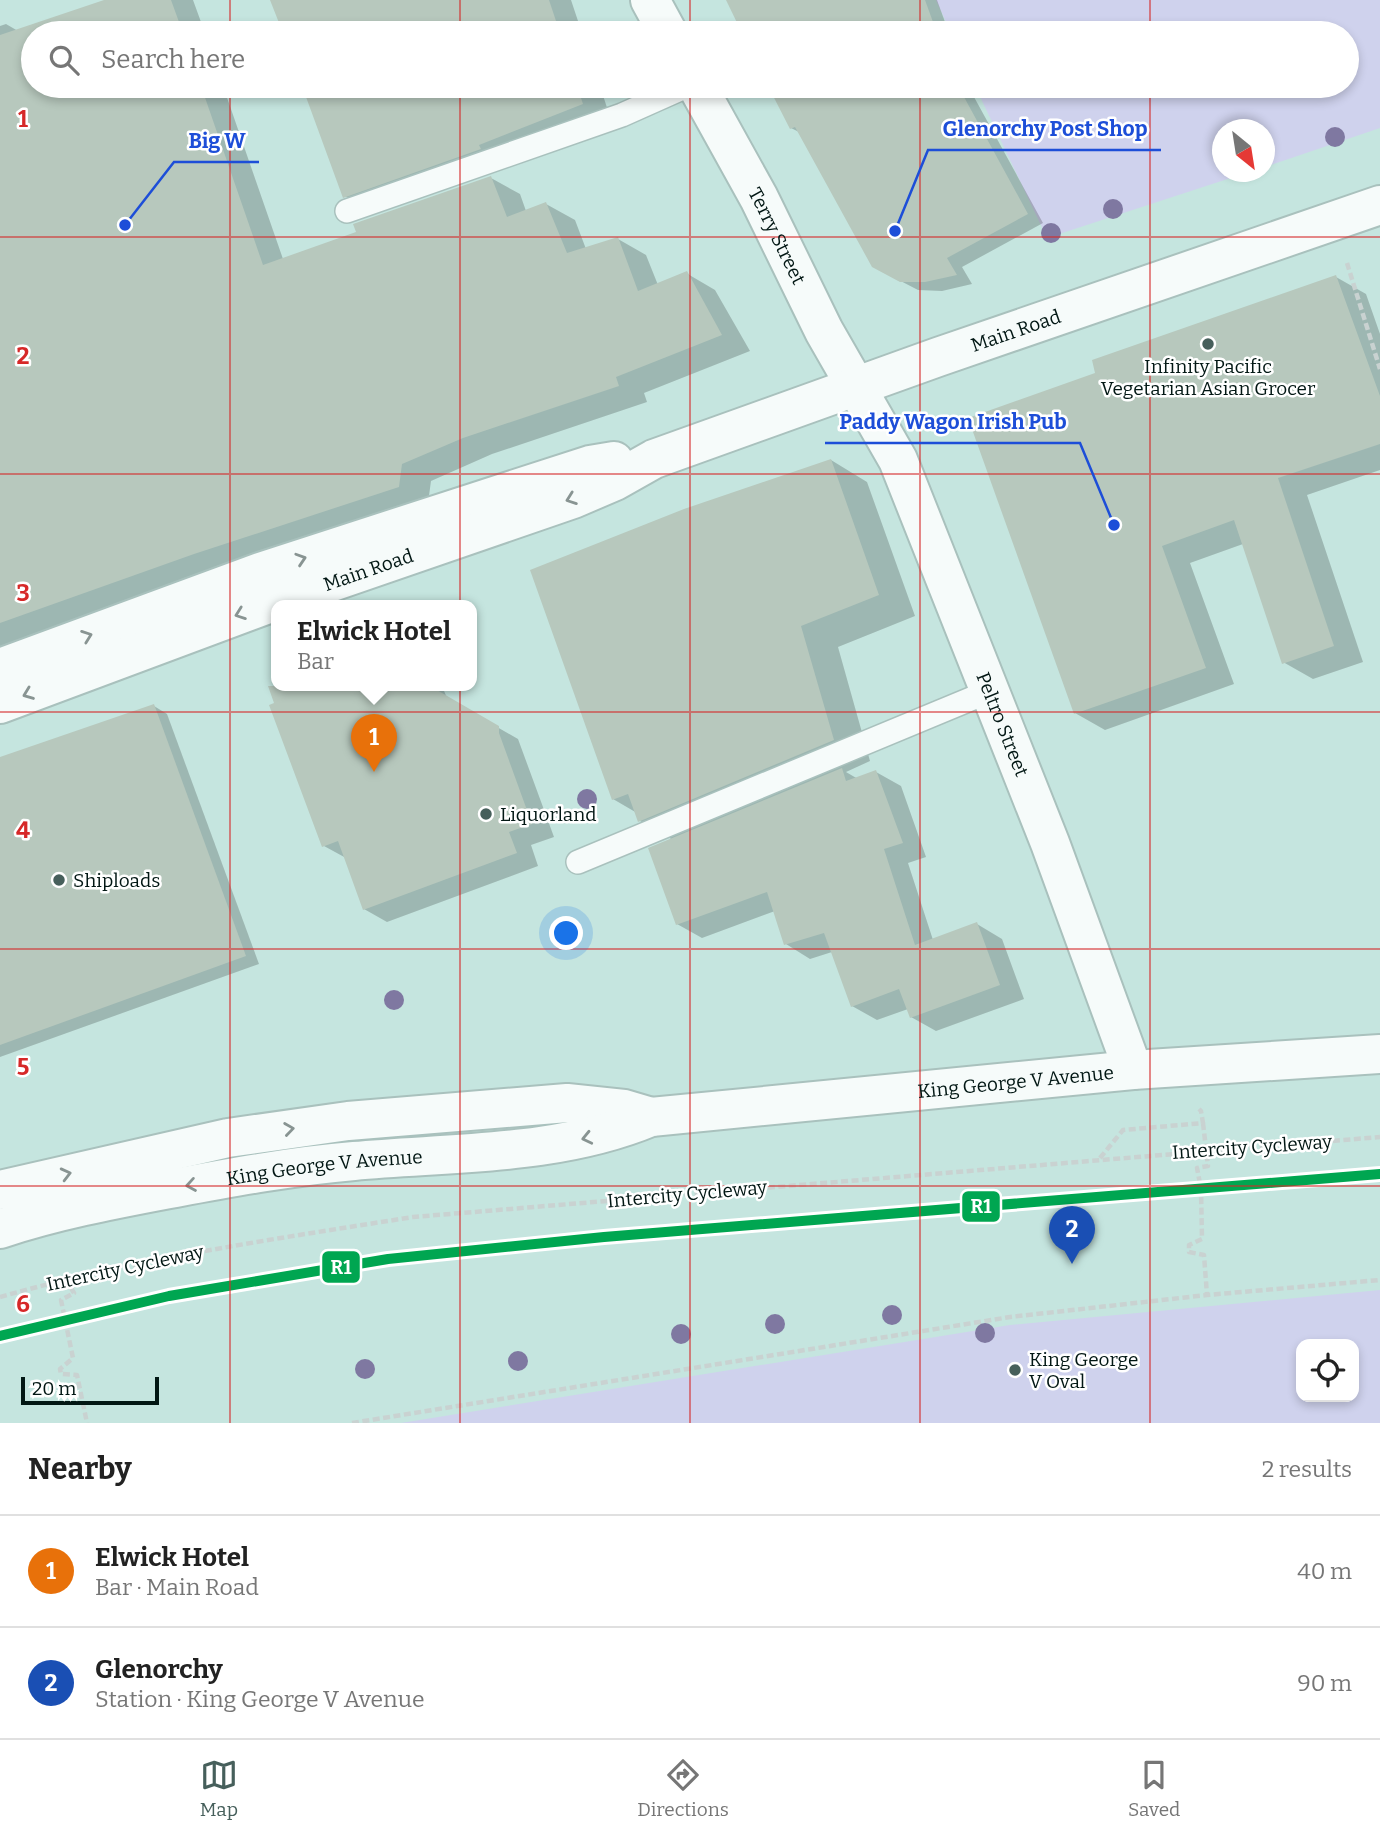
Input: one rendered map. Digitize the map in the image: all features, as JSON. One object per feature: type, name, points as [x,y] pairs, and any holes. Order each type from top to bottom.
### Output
[{"type":"main road","points":[[650,0],[661,21]]},
{"type":"main road","name":"Terry Street","points":[[704,98],[759,198],[824,331],[856,386]]},
{"type":"main road","name":"Main Road","points":[[280,600],[573,499],[615,481],[654,459],[856,386],[1380,205]]},
{"type":"main road","name":"Peltro Street","points":[[856,386],[898,460],[1050,843],[1133,1069]]},
{"type":"main road","name":"Main Road","points":[[0,668],[260,572],[570,471],[611,461],[654,459]]},
{"type":"main road","name":"Main Road","points":[[0,704],[271,603]]},
{"type":"main road","name":"King George V Avenue","points":[[0,1229],[114,1199],[235,1177],[351,1161],[569,1143],[624,1128],[651,1117],[1133,1069],[1380,1054]]},
{"type":"main road","name":"King George V Avenue","points":[[0,1190],[228,1138],[348,1121],[567,1103],[624,1109],[651,1117]]},
{"type":"lane","points":[[347,211],[622,115],[660,98]]},
{"type":"lane","points":[[578,862],[990,691]]},
{"type":"path","points":[[1338,219],[1348,265],[1380,369]]},
{"type":"path","points":[[1201,1111],[1208,1166],[1197,1168],[1201,1189],[1202,1239],[1189,1245],[1189,1252],[1204,1255],[1207,1295]]},
{"type":"path","points":[[1100,1158],[1123,1130],[1203,1123]]},
{"type":"path","name":"Intercity Cycleway","points":[[0,1297],[65,1278],[256,1242],[413,1217],[1100,1158],[1380,1137]]},
{"type":"path","points":[[65,1278],[74,1293],[61,1300],[74,1359],[60,1369],[61,1374],[77,1375],[87,1423]]},
{"type":"path","points":[[352,1423],[1010,1317],[1207,1295],[1380,1280]]},
{"type":"shaded area","points":[[936,0],[1380,0],[1380,128],[1275,164],[1275,119],[1212,119],[1212,182],[1218,182],[1047,238],[981,98],[1359,98],[1359,21],[946,21]]},
{"type":"shaded area","name":"King George V Oval","points":[[1380,1290],[1380,1423],[401,1423],[1010,1325]]},
{"type":"building","points":[[104,0],[171,0],[179,21],[42,21]]},
{"type":"building","points":[[270,0],[549,0],[556,21],[278,21]]},
{"type":"building","points":[[726,0],[925,0],[933,21],[736,21]]},
{"type":"building","points":[[21,28],[21,98],[205,98],[263,265],[356,232],[353,224],[491,176],[507,217],[546,202],[567,253],[618,237],[638,291],[687,271],[722,335],[616,377],[619,386],[463,438],[402,464],[399,487],[194,554],[0,623],[0,35]]},
{"type":"building","points":[[306,98],[581,98],[583,104],[479,145],[481,149],[343,198]]},
{"type":"building","points":[[774,98],[965,98],[1028,214],[947,258],[957,275],[925,282],[900,282],[872,267],[795,127],[790,129]]},
{"type":"building","points":[[1336,275],[1380,396],[1380,444],[1278,478],[1334,646],[1282,664],[1234,520],[1162,546],[1206,668],[1074,714],[968,418],[1095,373],[1092,360]]},
{"type":"building","points":[[831,459],[879,595],[801,626],[834,740],[638,822],[628,794],[612,800],[530,570],[684,509]]},
{"type":"building","points":[[268,686],[271,686],[271,691],[439,691],[499,726],[499,733],[532,824],[509,832],[517,853],[363,910],[338,841],[322,847],[269,705],[274,703]]},
{"type":"building","points":[[154,704],[246,956],[0,1045],[0,757]]},
{"type":"building","points":[[842,768],[846,781],[876,770],[903,843],[884,849],[915,945],[977,922],[1000,985],[910,1018],[899,989],[851,1007],[824,933],[784,945],[767,892],[676,925],[648,848]]},
{"type":"transit line","name":"R1","points":[[0,1336],[169,1296],[388,1259],[604,1237],[1380,1174]]},
{"type":"place","name":"Big W","points":[[125,225]]},
{"type":"place","name":"Glenorchy Post Shop","points":[[895,231]]},
{"type":"place","name":"Infinity Pacific Vegetarian Asian Grocer","points":[[1208,344]]},
{"type":"place","name":"Paddy Wagon Irish Pub","points":[[1114,525]]},
{"type":"place","name":"Elwick Hotel","points":[[374,772]]},
{"type":"place","name":"Liquorland","points":[[486,814]]},
{"type":"place","name":"Shiploads","points":[[59,880]]},
{"type":"place","name":"Glenorchy","points":[[1072,1264]]},
{"type":"place","name":"King George V Oval","points":[[1015,1370]]}]
